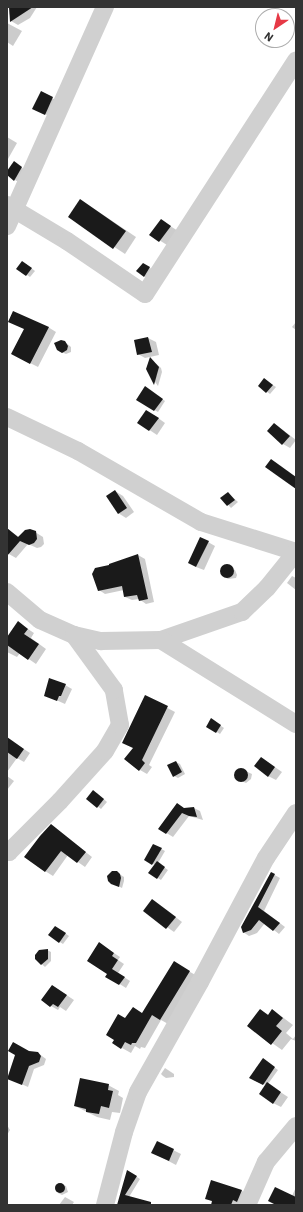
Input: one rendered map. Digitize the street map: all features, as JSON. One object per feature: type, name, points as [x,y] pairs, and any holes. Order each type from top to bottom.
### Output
[{"type":"street","points":[[7,226],[10,207],[104,7]]},
{"type":"street","points":[[10,207],[67,242],[145,294],[296,61]]},
{"type":"street","points":[[7,417],[85,455],[201,522],[296,552],[267,588],[242,612],[161,640],[101,641],[74,635],[40,620],[7,592]]},
{"type":"street","points":[[8,852],[60,801],[105,752],[120,725],[114,690],[74,635]]},
{"type":"street","points":[[161,640],[296,724]]},
{"type":"street","points":[[105,1205],[124,1132],[138,1092],[200,982],[266,858],[296,813]]},
{"type":"street","points":[[247,1205],[266,1162],[296,1126]]},
{"type":"building","points":[[9,7],[33,7],[10,22]]},
{"type":"building","points":[[41,91],[53,97],[45,115],[32,109]]},
{"type":"building","points":[[14,161],[22,167],[14,181],[7,175],[7,171]]},
{"type":"building","points":[[80,199],[126,231],[113,249],[68,217]]},
{"type":"building","points":[[161,219],[171,226],[159,242],[149,235]]},
{"type":"building","points":[[22,261],[32,268],[26,276],[16,269]]},
{"type":"building","points":[[143,263],[150,267],[144,277],[136,271]]},
{"type":"building","points":[[13,311],[49,327],[30,364],[11,354],[24,329],[8,322]]},
{"type":"building","points":[[148,337],[152,352],[137,355],[134,340]]},
{"type":"building","points":[[61,340],[65,341],[68,346],[67,350],[62,353],[57,350],[54,343]]},
{"type":"building","points":[[150,357],[159,367],[154,385],[146,369]]},
{"type":"building","points":[[264,378],[273,385],[266,393],[258,386]]},
{"type":"building","points":[[145,386],[163,399],[154,411],[136,400]]},
{"type":"building","points":[[146,410],[159,418],[149,431],[137,423]]},
{"type":"building","points":[[274,423],[290,436],[282,445],[267,431]]},
{"type":"building","points":[[271,459],[296,477],[296,489],[265,467]]},
{"type":"building","points":[[115,490],[127,508],[118,514],[106,496]]},
{"type":"building","points":[[228,492],[235,500],[227,506],[220,498]]},
{"type":"building","points":[[7,528],[18,537],[25,530],[30,529],[36,531],[37,539],[34,543],[29,545],[20,541],[7,556]]},
{"type":"building","points":[[200,537],[209,541],[196,567],[188,563]]},
{"type":"building","points":[[138,554],[148,599],[139,601],[137,595],[124,597],[122,586],[98,591],[92,574],[95,568],[109,565]]},
{"type":"building","points":[[227,564],[232,566],[234,571],[232,576],[227,578],[222,576],[220,571],[222,566]]},
{"type":"building","points":[[18,621],[28,629],[24,634],[39,644],[28,660],[7,645],[7,637]]},
{"type":"building","points":[[49,678],[66,684],[57,701],[44,696]]},
{"type":"building","points":[[145,695],[168,706],[142,760],[145,763],[139,771],[124,759],[133,748],[122,743]]},
{"type":"building","points":[[211,718],[221,725],[216,733],[206,727]]},
{"type":"building","points":[[7,737],[24,749],[17,759],[7,752]]},
{"type":"building","points":[[261,757],[275,767],[268,777],[254,766]]},
{"type":"building","points":[[176,761],[182,772],[173,777],[167,765]]},
{"type":"building","points":[[241,768],[246,770],[248,775],[246,780],[241,782],[236,780],[234,775],[236,770]]},
{"type":"building","points":[[93,790],[104,799],[97,808],[86,799]]},
{"type":"building","points":[[177,803],[184,808],[194,807],[197,817],[182,813],[166,834],[158,829]]},
{"type":"building","points":[[51,824],[86,852],[77,863],[61,851],[45,872],[24,857]]},
{"type":"building","points":[[153,844],[162,848],[152,865],[144,860]]},
{"type":"building","points":[[157,861],[165,867],[157,879],[148,873]]},
{"type":"building","points":[[112,871],[117,871],[120,874],[121,878],[119,887],[108,881],[107,876]]},
{"type":"building","points":[[271,872],[275,874],[258,907],[280,923],[273,931],[259,920],[251,930],[243,933],[241,927]]},
{"type":"building","points":[[152,899],[176,917],[166,929],[143,911]]},
{"type":"building","points":[[55,926],[66,933],[59,943],[48,935]]},
{"type":"building","points":[[99,942],[114,953],[112,956],[118,960],[112,969],[125,977],[119,985],[105,977],[107,974],[87,961]]},
{"type":"building","points":[[48,949],[48,959],[41,965],[35,959],[35,955],[39,950]]},
{"type":"building","points":[[174,961],[190,971],[160,1020],[152,1015],[136,1043],[132,1043],[131,1045],[125,1042],[121,1049],[112,1043],[114,1040],[106,1035],[118,1014],[125,1018],[133,1007],[142,1013]]},
{"type":"building","points":[[52,985],[67,995],[58,1007],[53,1004],[50,1007],[41,1000]]},
{"type":"building","points":[[260,1009],[268,1015],[272,1009],[283,1018],[276,1026],[282,1031],[271,1045],[247,1026]]},
{"type":"building","points":[[13,1042],[29,1051],[38,1052],[41,1056],[39,1062],[29,1066],[22,1085],[7,1079],[15,1055],[8,1051]]},
{"type":"building","points":[[263,1058],[275,1067],[263,1085],[249,1078]]},
{"type":"building","points":[[80,1078],[109,1084],[108,1090],[113,1091],[109,1108],[101,1106],[99,1114],[86,1112],[86,1109],[74,1106]]},
{"type":"building","points":[[267,1082],[281,1092],[273,1104],[259,1094]]},
{"type":"building","points":[[157,1141],[174,1149],[169,1161],[151,1153]]},
{"type":"building","points":[[127,1170],[137,1176],[125,1195],[151,1202],[151,1205],[117,1205]]},
{"type":"building","points":[[211,1180],[242,1190],[237,1202],[233,1200],[231,1205],[211,1205],[212,1201],[205,1199]]},
{"type":"building","points":[[58,1183],[62,1183],[64,1184],[64,1192],[58,1193],[55,1190],[55,1186]]},
{"type":"building","points":[[275,1187],[296,1197],[296,1205],[276,1205],[268,1201]]}]
